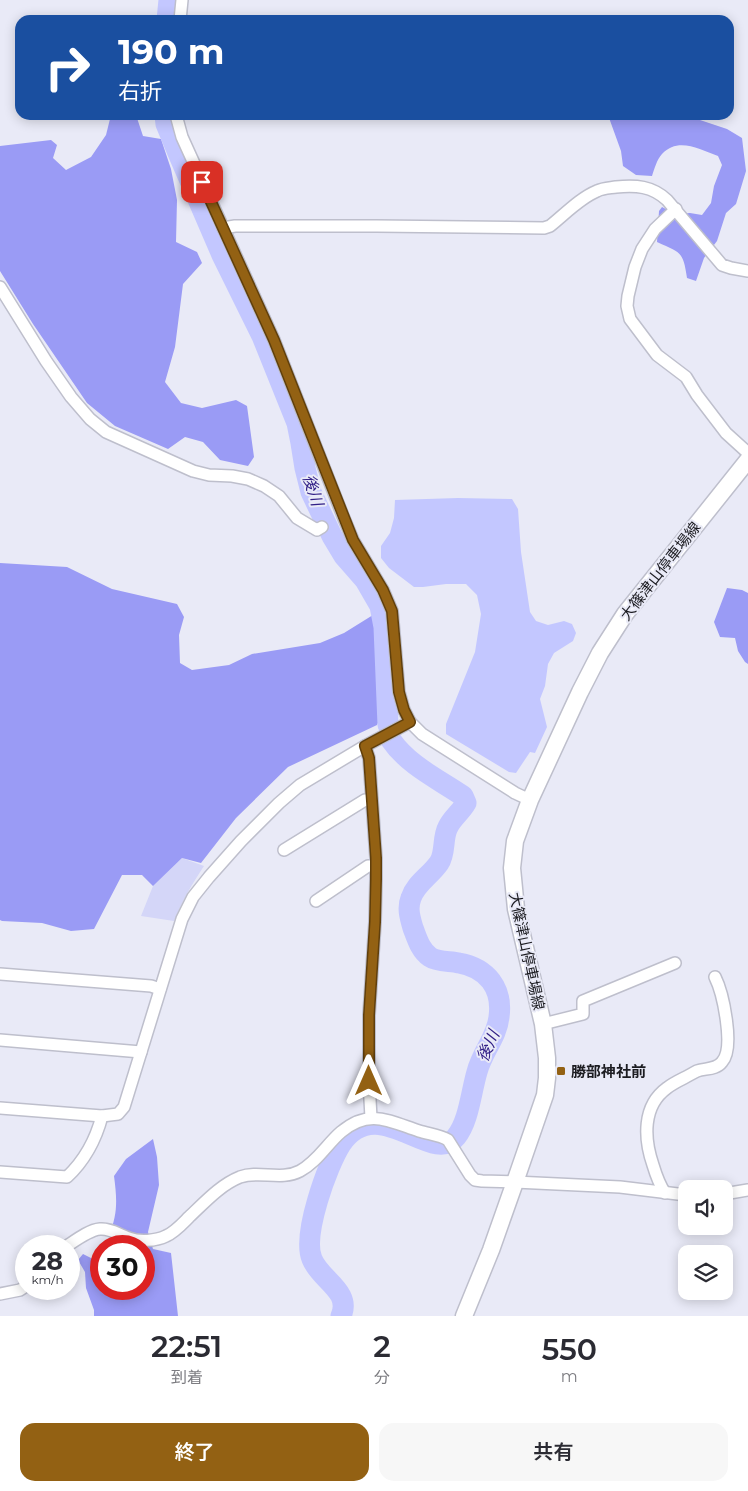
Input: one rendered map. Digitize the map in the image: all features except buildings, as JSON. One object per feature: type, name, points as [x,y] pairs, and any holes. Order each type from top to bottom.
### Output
[{"type":"main road","name":"大篠津山停車場線","points":[[464,1316],[491,1250],[515,1182],[545,1095],[547,1078],[543,1024],[516,909],[512,868],[515,841],[530,800],[600,653],[625,614],[748,460]]},
{"type":"street","points":[[180,15],[182,0]]},
{"type":"street","points":[[177,120],[182,137],[274,340],[353,540],[383,590],[392,611],[399,692],[404,710],[410,722],[422,734],[515,793],[530,800]]},
{"type":"street","points":[[223,228],[235,226],[544,228],[550,226],[596,191],[628,186],[650,189],[660,193],[676,209],[713,257],[722,265],[748,271]]},
{"type":"street","points":[[676,209],[655,229],[642,249],[635,267],[628,296],[627,306],[630,318],[657,354],[686,377],[697,395],[726,433],[748,453]]},
{"type":"street","points":[[0,287],[71,397],[90,419],[106,432],[193,471],[209,475],[248,479],[264,486],[279,496],[297,518],[317,530],[322,527]]},
{"type":"street","points":[[0,1108],[102,1116],[118,1114],[124,1108],[182,919],[193,897],[241,841],[300,785],[365,746],[410,722]]},
{"type":"street","points":[[365,746],[369,758],[376,866],[375,922],[369,1015],[371,1118]]},
{"type":"street","points":[[284,850],[365,800],[372,800]]},
{"type":"street","points":[[316,901],[368,866],[376,866]]},
{"type":"street","points":[[543,1024],[583,1014],[583,1001],[675,963]]},
{"type":"street","points":[[0,974],[151,986],[160,989]]},
{"type":"street","points":[[665,1193],[661,1187],[646,1140],[651,1108],[659,1095],[668,1087],[697,1071],[718,1066],[723,1062],[728,1046],[728,1035],[724,1003],[715,977]]},
{"type":"street","points":[[0,1040],[141,1052]]},
{"type":"street","points":[[0,1172],[67,1177],[88,1150],[98,1132],[102,1116]]},
{"type":"street","points":[[80,1238],[99,1229],[111,1229],[130,1239],[150,1240],[166,1236],[178,1229],[218,1190],[239,1178],[249,1175],[288,1175],[300,1171],[322,1153],[341,1132],[356,1122],[371,1118],[391,1121],[450,1143],[470,1175],[475,1180],[482,1182],[620,1187],[678,1194]]},
{"type":"street","points":[[733,1192],[748,1190]]},
{"type":"street","points":[[0,1294],[15,1291]]},
{"type":"shaded area","points":[[110,120],[138,120],[143,136],[161,139],[171,169],[177,200],[176,242],[197,252],[202,263],[183,284],[175,347],[165,382],[181,403],[202,408],[236,400],[247,406],[254,457],[248,466],[220,460],[203,442],[185,437],[168,449],[115,426],[87,403],[33,324],[0,271],[0,146],[51,140],[57,145],[53,158],[66,170],[91,157],[106,135]]},
{"type":"shaded area","points":[[610,120],[700,120],[727,129],[742,138],[746,171],[736,204],[726,213],[717,241],[704,258],[696,281],[687,278],[680,254],[657,242],[659,211],[662,207],[675,214],[690,213],[702,215],[711,203],[714,186],[722,165],[718,156],[689,146],[675,146],[660,156],[652,176],[636,175],[623,166],[621,151]]},
{"type":"shaded area","points":[[512,499],[518,509],[521,552],[530,612],[536,621],[548,625],[564,621],[572,624],[576,633],[573,641],[554,653],[548,664],[545,686],[540,699],[547,727],[535,753],[530,752],[516,773],[509,772],[446,734],[446,724],[475,652],[481,614],[477,595],[466,584],[414,587],[389,568],[381,558],[381,546],[390,533],[394,518],[395,500]]},
{"type":"shaded area","points":[[0,563],[67,567],[112,589],[177,604],[184,617],[179,635],[180,663],[192,670],[229,665],[252,654],[320,643],[344,633],[373,615],[381,626],[383,712],[377,725],[288,767],[236,818],[201,863],[182,858],[153,886],[142,875],[122,875],[94,929],[71,931],[42,923],[2,921],[0,920]]},
{"type":"shaded area","points":[[727,588],[742,590],[748,593],[748,664],[738,651],[735,638],[720,637],[714,622]]},
{"type":"shaded area","points":[[182,858],[204,866],[180,906],[174,921],[141,916],[153,886]]},
{"type":"shaded area","points":[[153,1139],[157,1157],[159,1185],[149,1235],[109,1235],[116,1206],[114,1176],[126,1159]]},
{"type":"shaded area","points":[[155,1249],[171,1253],[178,1316],[94,1316],[90,1300],[155,1300]]},
{"type":"shaded area","points":[[83,1254],[90,1258],[90,1299],[86,1288],[85,1272],[80,1263],[80,1258]]},
{"type":"waterway","name":"後川","points":[[168,15],[169,0]]},
{"type":"waterway","name":"後川","points":[[166,120],[222,255],[262,336],[297,423],[311,492],[344,556],[365,580],[380,606],[384,627],[388,725]]},
{"type":"waterway","name":"後川","points":[[341,1316],[343,1307],[339,1293],[316,1266],[312,1259],[310,1248],[313,1218],[323,1184],[335,1154],[341,1144],[356,1129],[371,1124],[387,1126],[433,1143],[446,1144],[456,1137],[464,1123],[479,1065],[498,1024],[500,1007],[491,981],[478,969],[430,957],[421,947],[416,936],[409,913],[411,898],[416,888],[439,863],[443,855],[448,827],[466,803],[463,796],[415,764],[391,740]]},
{"type":"place","name":"勝部神社前","points":[[561,1071]]},
{"type":"route","points":[[202,182],[274,340],[353,540],[383,590],[392,611],[399,692],[404,710],[410,722],[365,746],[369,758],[376,858],[375,922],[369,1015],[369,1081]]}]
